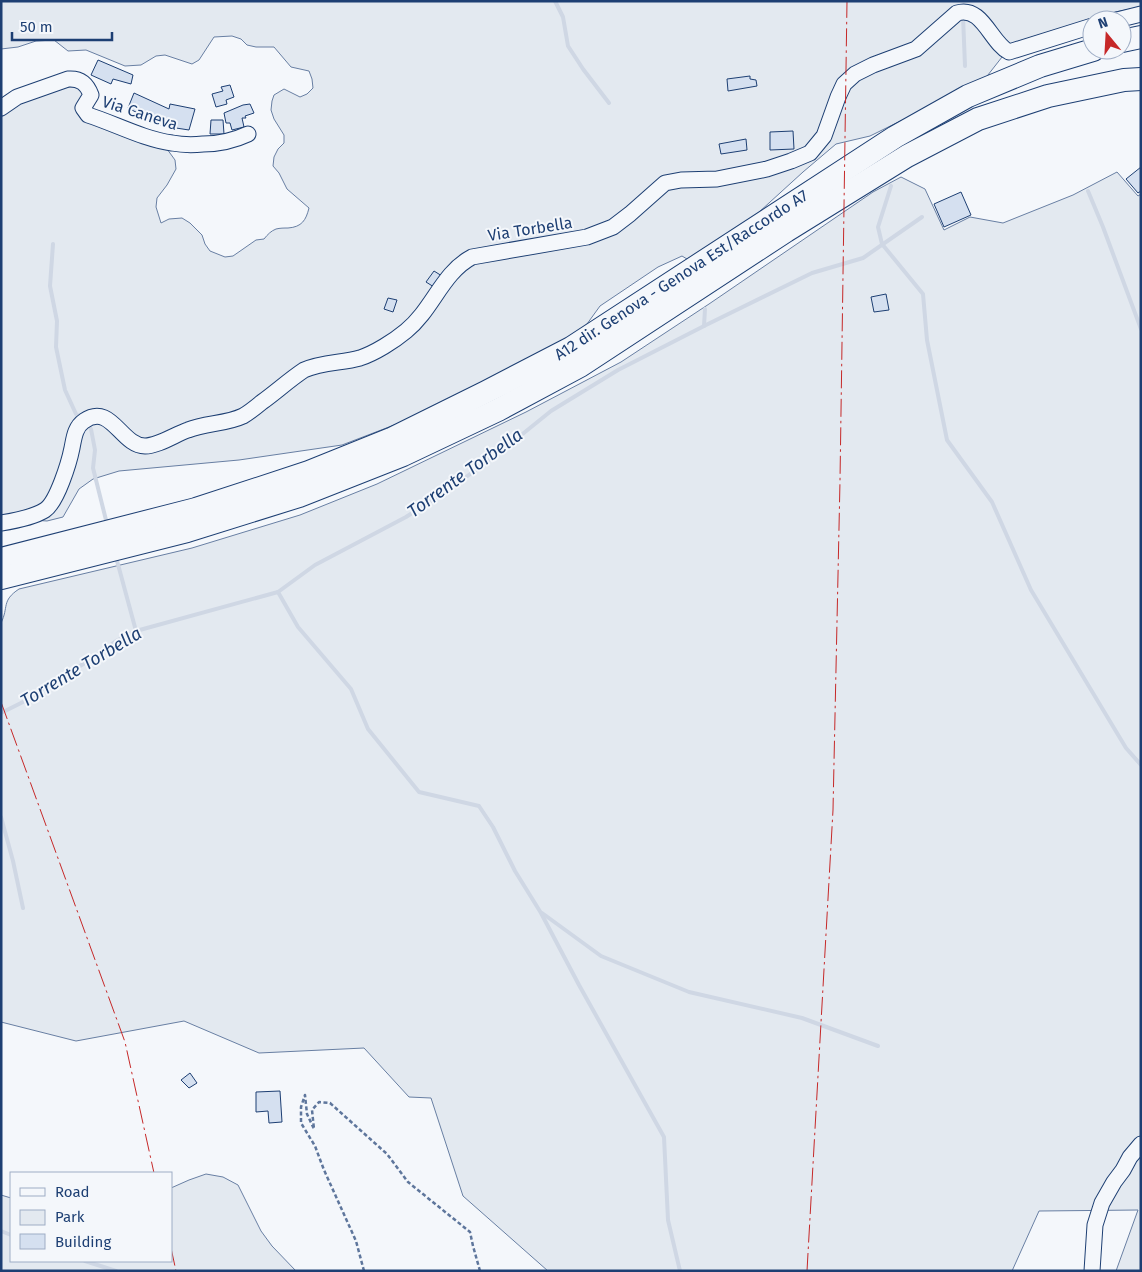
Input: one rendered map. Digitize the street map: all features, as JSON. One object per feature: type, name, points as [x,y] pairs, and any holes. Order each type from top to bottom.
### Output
[{"type":"highway","name":"A12 dir. Genova - Genova Est/Raccordo A7","points":[[1,558],[196,509],[309,472],[391,439],[571,348],[895,137],[968,96],[1040,66],[1082,53]]},
{"type":"highway","points":[[1,578],[187,531],[299,496],[402,455],[498,410],[580,366],[786,231],[906,156],[978,119],[1048,96],[1141,78]]},
{"type":"street","name":"Via Torbella","points":[[1,523],[38,514],[48,508],[53,501],[65,472],[78,427],[89,418],[102,417],[108,419],[125,437],[138,444],[148,446],[201,425],[229,421],[242,416],[304,370],[314,366],[360,358],[391,342],[415,324],[451,273],[472,257],[587,237],[613,227],[665,183],[681,180],[717,179],[767,169],[792,162],[810,153],[824,136],[844,84],[856,74],[873,65],[916,49],[957,13],[965,12],[977,17],[1000,46],[1009,52],[1082,29]]},
{"type":"street","name":"Via Caneva","points":[[1,108],[17,97],[68,79],[74,79],[80,80],[88,87],[91,95],[83,108],[88,115],[151,138],[188,145],[215,144],[236,140],[248,134]]},
{"type":"street","points":[[1092,1271],[1095,1225],[1102,1203],[1130,1157],[1141,1144]]},
{"type":"path","points":[[364,1271],[356,1241],[315,1146],[301,1124],[301,1107],[304,1095],[307,1114],[314,1129],[312,1110],[319,1102],[330,1103],[387,1154],[408,1182],[470,1232],[472,1246],[480,1271]]},
{"type":"green space","points":[[1,1],[1141,1],[1141,7],[1126,10],[1082,10],[1082,22],[1013,43],[984,80],[870,136],[836,144],[747,223],[692,262],[682,256],[658,267],[600,306],[579,335],[449,404],[342,445],[239,460],[119,471],[93,479],[79,489],[63,517],[47,521],[1,518],[1,117],[26,99],[58,88],[80,86],[87,93],[77,110],[167,149],[175,160],[176,169],[157,198],[156,207],[161,223],[169,219],[182,218],[202,235],[210,251],[225,257],[233,256],[256,240],[264,239],[274,230],[297,226],[305,219],[309,208],[287,189],[273,166],[274,157],[284,143],[284,135],[271,110],[274,95],[284,89],[300,97],[307,94],[313,88],[309,71],[291,67],[274,47],[247,45],[241,39],[232,36],[214,37],[199,60],[192,64],[165,55],[156,56],[141,65],[125,66],[86,50],[68,51],[54,40],[36,41],[18,47],[1,49]]},
{"type":"green space","points":[[1117,172],[1138,196],[1141,194],[1141,1271],[1116,1271],[1138,1210],[1039,1211],[1012,1271],[548,1271],[463,1196],[431,1098],[409,1097],[364,1048],[259,1053],[184,1021],[76,1041],[1,1022],[1,623],[8,601],[13,593],[19,589],[192,548],[300,515],[377,484],[526,412],[621,362],[873,192],[901,177],[925,189],[944,230],[970,217],[1003,223],[1073,195]]},
{"type":"green space","points":[[206,1174],[223,1177],[238,1185],[261,1231],[272,1246],[296,1271],[1,1271],[1,1195],[10,1198],[10,1262],[172,1262],[172,1188]]},
{"type":"building","points":[[98,60],[133,75],[131,84],[113,79],[111,84],[91,75]]},
{"type":"building","points":[[750,76],[750,79],[756,80],[757,86],[728,91],[727,79]]},
{"type":"building","points":[[230,85],[234,97],[226,100],[227,104],[216,107],[212,94],[223,91],[221,87]]},
{"type":"building","points":[[134,93],[169,109],[170,104],[195,109],[189,130],[163,126],[128,108]]},
{"type":"building","points":[[250,104],[254,113],[245,116],[246,118],[242,118],[244,127],[232,130],[230,123],[226,123],[224,113]]},
{"type":"building","points":[[211,120],[223,120],[224,134],[210,134]]},
{"type":"building","points":[[793,131],[794,149],[770,150],[770,132]]},
{"type":"building","points":[[746,139],[747,150],[721,154],[719,144]]},
{"type":"building","points":[[1141,167],[1141,191],[1138,193],[1126,179]]},
{"type":"building","points":[[961,192],[971,215],[944,227],[934,204]]},
{"type":"building","points":[[434,271],[442,276],[434,287],[426,282]]},
{"type":"building","points":[[886,294],[889,310],[874,312],[871,297]]},
{"type":"building","points":[[388,298],[397,300],[393,312],[384,309]]},
{"type":"building","points":[[190,1073],[197,1083],[189,1088],[181,1080]]},
{"type":"building","points":[[280,1091],[282,1122],[269,1123],[268,1111],[256,1112],[256,1092]]},
{"type":"waterway","points":[[555,1],[563,17],[568,46],[609,103]]},
{"type":"waterway","points":[[963,16],[965,66]]},
{"type":"waterway","points":[[891,186],[878,227],[882,244],[923,294],[927,340],[947,440],[992,502],[1031,590],[1126,748],[1141,765]]},
{"type":"waterway","points":[[1088,191],[1141,329]]},
{"type":"waterway","name":"Torrente Torbella","points":[[1,713],[27,700],[95,657],[116,641],[136,631],[278,592],[315,565],[406,517],[451,488],[499,453],[551,411],[618,370],[812,273],[863,258],[922,217]]},
{"type":"waterway","points":[[53,244],[50,286],[57,321],[56,347],[65,390],[76,414],[81,418]]},
{"type":"waterway","points":[[704,326],[705,309]]},
{"type":"waterway","points":[[86,423],[91,429],[95,450],[93,468],[107,524]]},
{"type":"waterway","points":[[116,557],[136,631]]},
{"type":"waterway","points":[[278,592],[298,627],[351,689],[368,729],[419,792],[479,806],[493,827],[515,871],[541,913],[664,1137],[668,1220],[680,1271]]},
{"type":"waterway","points":[[1,817],[23,908]]},
{"type":"waterway","points":[[542,913],[601,956],[689,992],[802,1018],[878,1046]]},
{"type":"waterway","points":[[1,1231],[10,1235]]},
{"type":"waterway","points":[[88,1262],[116,1271]]},
{"type":"power","points":[[807,1271],[833,810],[847,1]]},
{"type":"power","points":[[1,702],[125,1042],[154,1172]]},
{"type":"power","points":[[172,1253],[176,1271]]}]
